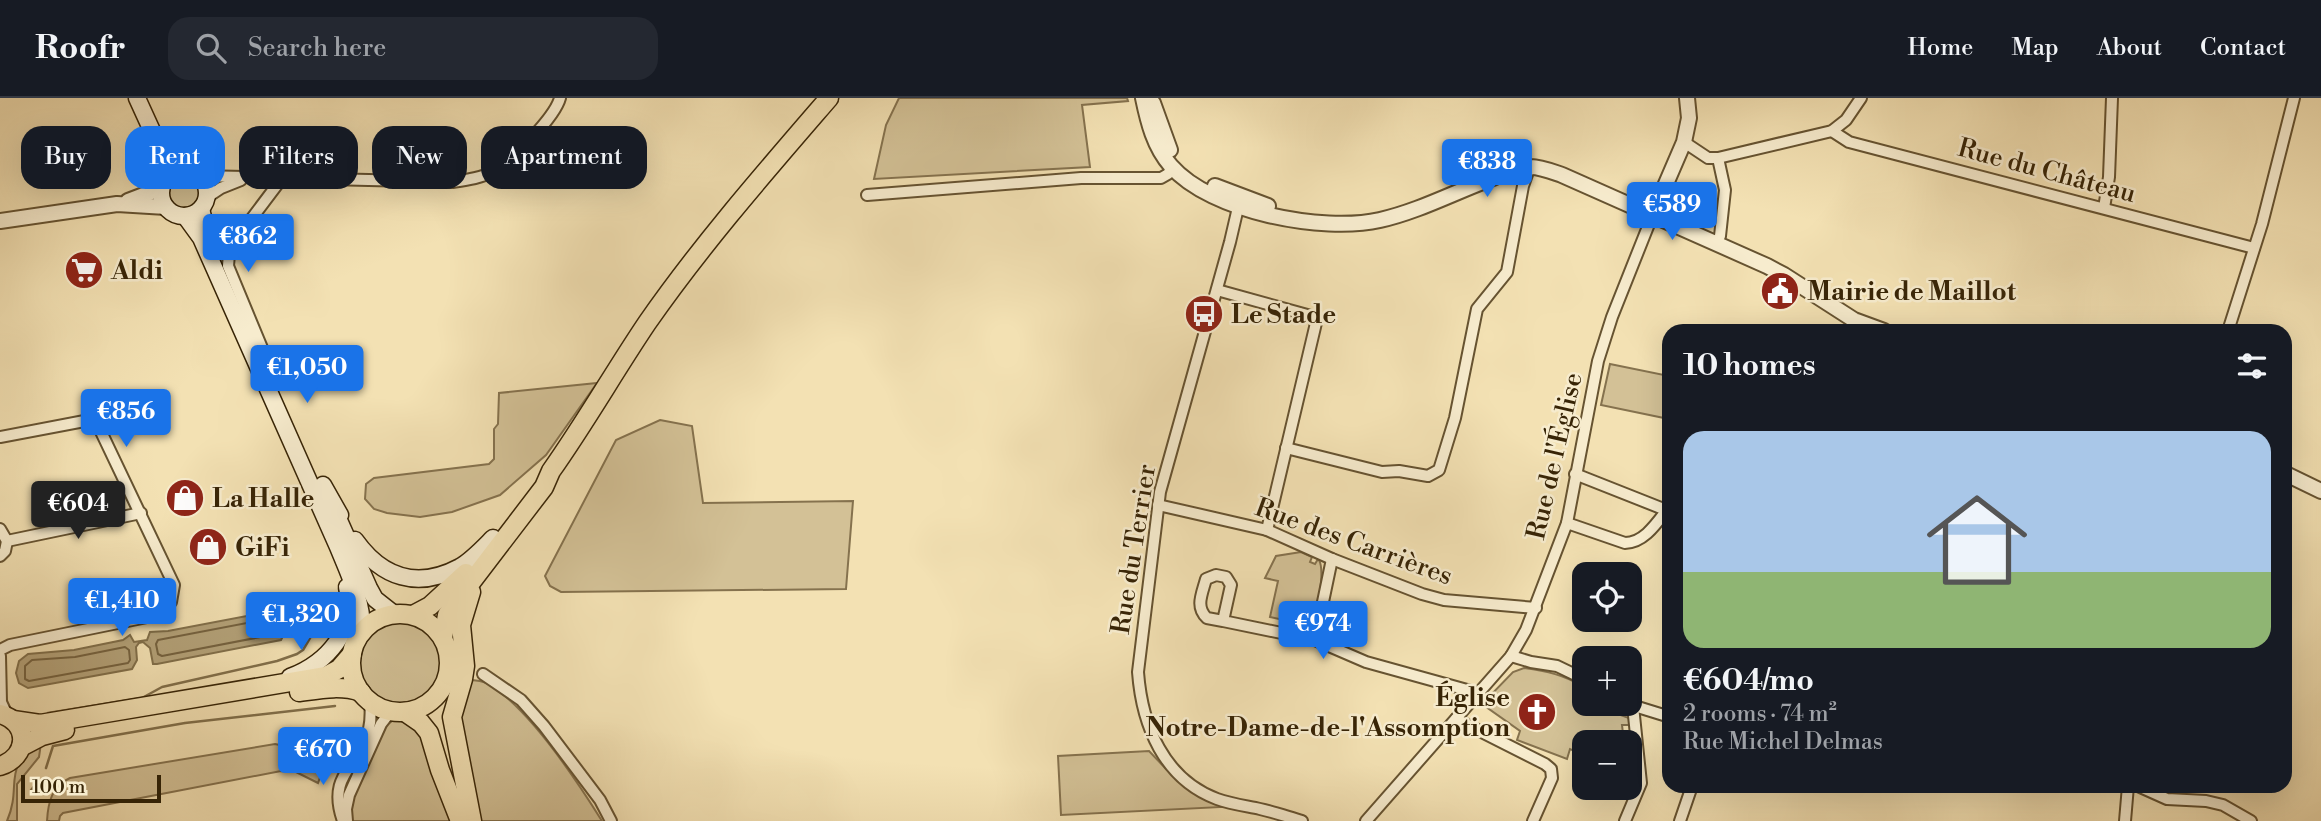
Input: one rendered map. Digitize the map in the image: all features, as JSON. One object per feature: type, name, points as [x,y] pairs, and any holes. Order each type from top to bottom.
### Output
[{"type":"main road","points":[[137,98],[150,126]]},
{"type":"main road","points":[[144,98],[157,126]]},
{"type":"main road","points":[[443,638],[447,615],[537,484],[551,471],[686,269],[828,98]]},
{"type":"main road","points":[[171,189],[163,202],[178,215],[185,216],[204,203]]},
{"type":"main road","points":[[205,189],[207,237],[274,377],[369,588],[375,599],[394,614]]},
{"type":"main road","points":[[7,717],[24,723],[49,722],[326,676],[338,669],[352,654],[362,632],[354,586],[338,547],[201,238],[185,216]]},
{"type":"main road","points":[[323,485],[355,541],[368,558],[385,570],[405,578],[423,579],[442,575],[462,566],[495,544]]},
{"type":"main road","points":[[413,615],[430,606],[459,581],[495,544]]},
{"type":"main road","points":[[471,821],[453,729],[454,705],[465,666],[461,625],[468,597],[495,544]]},
{"type":"main road","points":[[195,697],[289,677],[308,670],[325,657],[335,645],[348,612],[348,593],[338,547]]},
{"type":"main road","points":[[362,632],[382,617],[394,614],[413,615],[430,624],[443,638],[449,653],[449,668],[445,683],[437,696],[422,707],[398,711]]},
{"type":"main road","points":[[352,654],[353,676],[366,697]]},
{"type":"main road","points":[[21,747],[42,736],[63,731],[210,705],[336,687],[349,688],[421,723],[429,733],[460,821]]},
{"type":"main road","points":[[437,696],[456,783],[471,821]]},
{"type":"main road","points":[[0,766],[14,759],[21,747],[21,733],[7,717]]},
{"type":"street","points":[[358,179],[452,182],[493,172],[512,158],[545,121],[560,98]]},
{"type":"street","points":[[1143,98],[1150,129],[1176,166],[1202,191],[1239,201],[1279,218],[1340,225],[1381,220],[1531,166],[1562,175],[1654,214],[1784,275],[1848,324]]},
{"type":"street","points":[[1151,98],[1176,166]]},
{"type":"street","points":[[1654,214],[1684,142],[1689,118],[1687,98]]},
{"type":"street","points":[[1684,142],[1708,158],[1718,158],[1832,131],[1846,120],[1861,98]]},
{"type":"street","points":[[2104,208],[2109,177],[2112,98]]},
{"type":"street","points":[[2230,324],[2294,98]]},
{"type":"street","name":"Rue du Château","points":[[1832,131],[1849,142],[2254,247]]},
{"type":"street","points":[[1716,243],[1720,236],[1725,190],[1718,158]]},
{"type":"street","points":[[867,195],[1081,178],[1161,178],[1176,166]]},
{"type":"street","points":[[1286,448],[1382,472],[1399,471],[1428,476],[1439,470],[1454,418],[1476,309],[1507,272],[1523,186],[1531,166]]},
{"type":"street","points":[[204,203],[232,182],[239,180]]},
{"type":"street","points":[[0,221],[117,204],[146,196],[158,189]]},
{"type":"street","points":[[274,189],[234,242],[228,266],[274,377]]},
{"type":"street","name":"Rue du Terrier","points":[[1239,201],[1158,505],[1138,672],[1144,709],[1162,755],[1180,777],[1220,800],[1302,821]]},
{"type":"street","points":[[117,204],[166,207]]},
{"type":"street","name":"Rue de l'Église","points":[[1366,821],[1511,656],[1526,630],[1567,523],[1598,361],[1612,317],[1654,214]]},
{"type":"street","points":[[1217,290],[1315,319],[1315,330],[1267,530]]},
{"type":"street","points":[[0,437],[95,419],[174,585],[173,597],[168,606],[157,615],[10,645],[0,650]]},
{"type":"street","points":[[1576,474],[1662,506]]},
{"type":"street","points":[[2292,477],[2321,491]]},
{"type":"street","name":"Rue des Carrières","points":[[1158,505],[1267,530],[1400,587],[1444,600],[1536,608]]},
{"type":"street","points":[[7,541],[141,513]]},
{"type":"street","points":[[1567,523],[1625,542],[1634,542],[1641,540],[1662,515]]},
{"type":"street","points":[[0,529],[7,541],[5,551],[0,556]]},
{"type":"street","points":[[1315,640],[1332,559]]},
{"type":"street","points":[[1223,621],[1315,640],[1366,662],[1478,693]]},
{"type":"street","points":[[0,656],[1,702],[7,717]]},
{"type":"street","points":[[1511,656],[1557,666],[1572,673]]},
{"type":"street","points":[[483,674],[521,700],[544,726],[600,800],[611,821]]},
{"type":"street","points":[[345,821],[339,809],[340,786],[369,730],[366,697]]},
{"type":"street","points":[[1642,709],[1662,715]]},
{"type":"street","points":[[345,821],[349,795],[381,724],[398,711]]},
{"type":"street","points":[[1625,821],[1641,783],[1632,716]]},
{"type":"street","points":[[1456,719],[1551,769],[1552,778],[1533,821]]},
{"type":"street","points":[[1680,821],[1690,793]]},
{"type":"street","points":[[2124,821],[2127,793]]},
{"type":"street","points":[[2153,793],[2167,799],[2206,801],[2223,805],[2251,821]]},
{"type":"shaded area","points":[[899,98],[1127,98],[1128,101],[1082,105],[1090,167],[874,179],[886,125]]},
{"type":"shaded area","points":[[168,189],[200,189],[200,199],[190,209],[178,209],[168,199]]},
{"type":"shaded area","points":[[1610,364],[1662,375],[1662,418],[1601,405]]},
{"type":"shaded area","points":[[597,383],[546,455],[500,495],[452,512],[420,517],[374,509],[365,499],[366,484],[374,478],[489,464],[494,459],[494,429],[498,424],[499,393]]},
{"type":"shaded area","points":[[660,420],[692,426],[703,503],[853,501],[846,589],[561,592],[550,586],[545,576],[616,440]]},
{"type":"shaded area","points":[[1301,552],[1312,557],[1310,562],[1315,564],[1319,560],[1321,582],[1311,622],[1296,630],[1297,623],[1270,617],[1278,581],[1265,578],[1276,556]]},
{"type":"shaded area","points":[[393,620],[409,620],[432,632],[441,646],[444,663],[441,680],[432,694],[409,706],[393,706],[377,699],[365,687],[358,671],[358,655],[365,639],[377,627]]},
{"type":"shaded area","points":[[1524,668],[1555,674],[1572,681],[1572,716],[1623,716],[1635,725],[1622,725],[1623,730],[1572,730],[1572,750],[1570,749],[1567,759],[1517,740],[1520,731],[1482,704],[1513,672]]},
{"type":"shaded area","points":[[467,680],[488,684],[519,709],[565,766],[602,821],[480,821],[457,725]]},
{"type":"shaded area","points":[[395,719],[400,719],[421,732],[452,821],[351,821],[352,794],[384,727]]},
{"type":"shaded area","points":[[41,743],[39,757],[17,784],[17,821],[7,821],[16,769],[28,752]]},
{"type":"shaded area","points":[[275,744],[293,748],[324,766],[318,783],[296,772],[281,771],[63,813],[59,821],[47,821],[52,795],[59,785],[70,778]]},
{"type":"shaded area","points":[[1149,751],[1167,770],[1222,807],[1061,815],[1058,756]]},
{"type":"water","points":[[279,610],[286,630],[281,640],[157,664],[153,664],[150,648],[143,642],[136,647],[137,660],[132,669],[28,688],[19,683],[16,673],[19,661],[28,654],[74,650],[123,640],[130,635],[134,642],[147,640],[150,632]]},
{"type":"waterway","points":[[48,713],[142,698],[162,687],[277,661],[303,650],[317,626]]},
{"type":"waterway","points":[[46,768],[53,746],[185,723],[335,706]]},
{"type":"waterway","points":[[31,790],[37,783]]},
{"type":"place","name":"Aldi","points":[[84,270]]},
{"type":"place","name":"Mairie de Maillot","points":[[1780,291]]},
{"type":"place","name":"Le Stade","points":[[1204,314]]},
{"type":"place","name":"La Halle","points":[[185,498]]},
{"type":"place","name":"GiFi","points":[[208,547]]},
{"type":"place","name":"Église Notre-Dame-de-l'Assomption","points":[[1537,712]]}]
